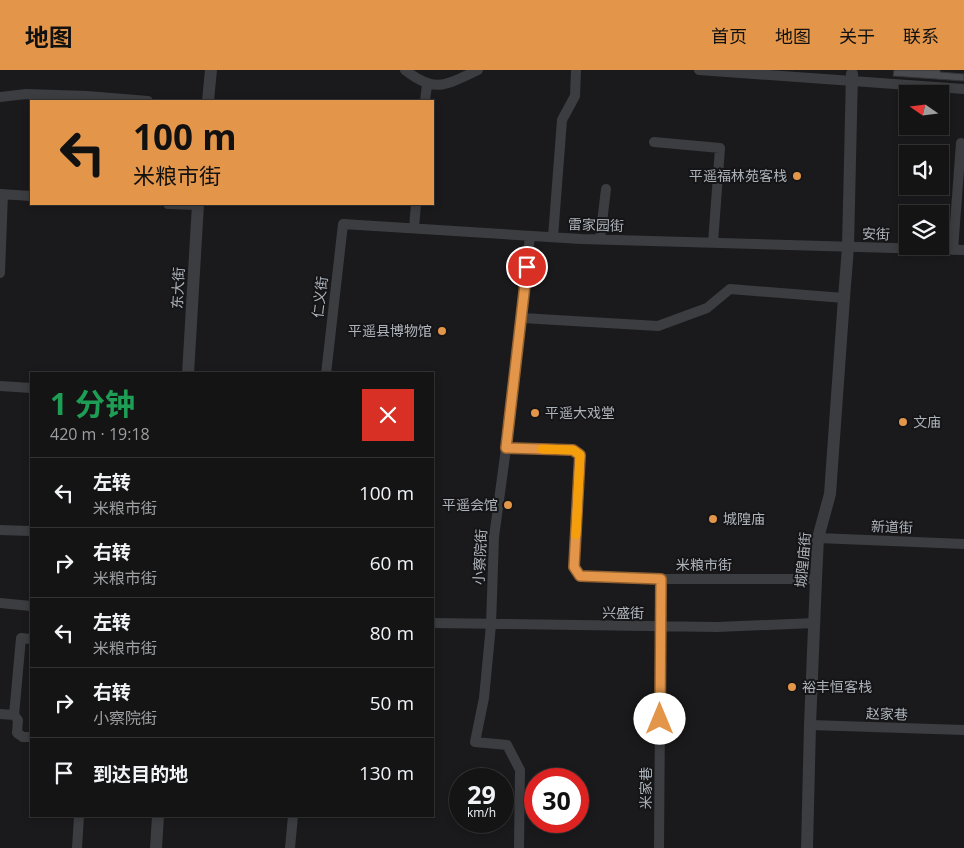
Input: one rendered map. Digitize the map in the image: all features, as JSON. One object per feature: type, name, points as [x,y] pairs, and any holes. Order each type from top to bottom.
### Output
[{"type":"street","points":[[208,100],[211,70]]},
{"type":"street","points":[[405,70],[427,85],[447,84],[478,70]]},
{"type":"street","points":[[553,237],[562,120],[576,96],[576,70]]},
{"type":"street","points":[[699,70],[852,77],[964,90]]},
{"type":"street","name":"城隍庙街","points":[[807,848],[818,538],[830,494],[848,247],[852,77]]},
{"type":"street","points":[[426,100],[427,85]]},
{"type":"street","points":[[0,97],[26,94],[136,100]]},
{"type":"street","points":[[654,142],[720,148],[714,243]]},
{"type":"street","points":[[959,250],[961,143]]},
{"type":"street","points":[[600,239],[606,189]]},
{"type":"street","points":[[0,273],[2,194],[30,196]]},
{"type":"street","name":"东大街","points":[[188,372],[198,205]]},
{"type":"street","points":[[414,228],[416,205]]},
{"type":"street","name":"雷家园街","points":[[343,224],[530,236],[848,247]]},
{"type":"street","name":"仁义街","points":[[326,372],[343,224]]},
{"type":"street","name":"小察院街","points":[[519,848],[520,770],[507,745],[475,742],[484,698],[491,625],[494,537],[522,318],[530,236]]},
{"type":"street","name":"安街","points":[[848,247],[959,250]]},
{"type":"street","points":[[522,318],[658,326],[707,308],[730,289],[844,298]]},
{"type":"street","points":[[0,386],[30,388]]},
{"type":"street","name":"米粮市街","points":[[506,448],[573,450],[580,455],[574,567],[580,576],[661,579],[816,579]]},
{"type":"street","points":[[0,530],[30,531]]},
{"type":"street","name":"新道街","points":[[818,538],[964,544]]},
{"type":"street","name":"米家巷","points":[[660,848],[661,579]]},
{"type":"street","points":[[0,603],[30,606]]},
{"type":"street","name":"兴盛街","points":[[434,623],[716,627],[814,623]]},
{"type":"street","points":[[14,716],[21,638],[30,639]]},
{"type":"street","points":[[0,714],[14,716],[18,720],[17,733],[23,737],[30,737]]},
{"type":"street","name":"赵家巷","points":[[810,725],[964,730]]},
{"type":"street","points":[[77,848],[78,817]]},
{"type":"street","points":[[156,848],[158,817]]},
{"type":"street","points":[[290,848],[293,817]]},
{"type":"building","points":[[894,70],[940,70],[940,72],[964,74],[964,81],[893,76]]},
{"type":"slow traffic","points":[[542,449],[573,450],[580,455],[576,535]]},
{"type":"place","name":"平遥福林苑客栈","points":[[797,176]]},
{"type":"place","name":"平遥县博物馆","points":[[442,331]]},
{"type":"place","name":"平遥大戏堂","points":[[535,413]]},
{"type":"place","name":"文庙","points":[[903,422]]},
{"type":"place","name":"平遥会馆","points":[[508,505]]},
{"type":"place","name":"城隍庙","points":[[713,519]]},
{"type":"place","name":"裕丰恒客栈","points":[[792,687]]},
{"type":"route","points":[[527,267],[506,448],[573,450],[580,455],[574,567],[580,576],[661,579],[660,719]]}]
